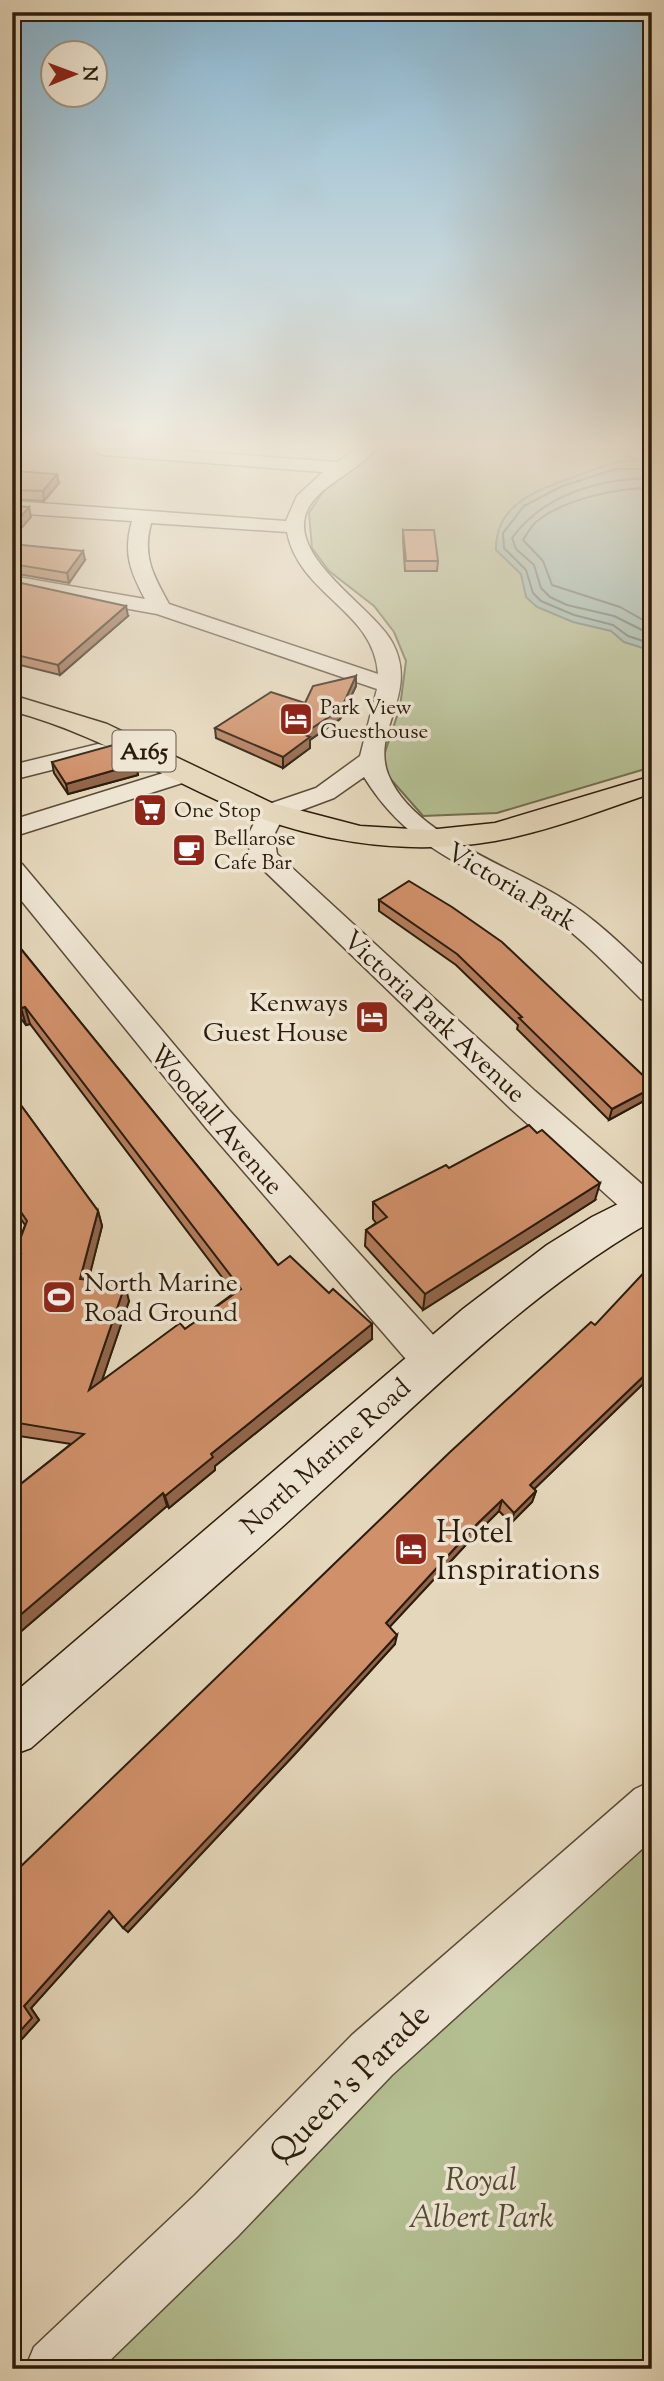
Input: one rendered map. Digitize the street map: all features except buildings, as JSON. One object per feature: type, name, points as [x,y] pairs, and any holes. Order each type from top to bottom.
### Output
[{"type":"main road","name":"A165","points":[[12,703],[68,719],[124,741],[232,796],[347,833],[433,839],[474,835],[523,825],[652,784]]},
{"type":"main road","name":"North Marine Road","points":[[12,1729],[320,1464],[432,1361],[536,1273],[647,1204]]},
{"type":"street","points":[[137,561],[162,608]]},
{"type":"street","points":[[272,811],[325,793],[370,760],[391,686],[388,657],[376,631],[357,610],[327,588],[306,561]]},
{"type":"street","points":[[12,582],[162,608],[391,686]]},
{"type":"street","points":[[12,773],[83,756],[124,741]]},
{"type":"street","name":"Victoria Park","points":[[370,760],[385,791],[433,839],[555,906],[652,992]]},
{"type":"street","points":[[12,829],[189,773]]},
{"type":"street","name":"Victoria Park Avenue","points":[[272,811],[261,835],[264,857],[523,1100],[647,1204]]},
{"type":"street","name":"Woodall Avenue","points":[[12,870],[130,1019],[319,1237],[432,1361]]},
{"type":"street","name":"Queen's Parade","points":[[56,2369],[216,2216],[372,2055],[652,1806]]},
{"type":"green space","points":[[322,561],[652,561],[652,767],[497,813],[423,816],[380,767],[400,707],[406,661],[394,632],[374,606],[329,571]]},
{"type":"green space","name":"Royal Albert Park","points":[[652,1817],[652,2369],[83,2369]]},
{"type":"water","points":[[508,561],[652,561],[652,651],[624,642],[611,631],[573,622],[537,607],[526,597],[521,574]]},
{"type":"place","name":"Park View Guesthouse","points":[[296,719]]},
{"type":"place","name":"One Stop","points":[[150,810]]},
{"type":"place","name":"Bellarose Cafe Bar","points":[[189,850]]},
{"type":"place","name":"Kenways Guest House","points":[[372,1017]]},
{"type":"place","name":"North Marine Road Ground","points":[[59,1297]]},
{"type":"place","name":"Hotel Inspirations","points":[[411,1549]]}]
